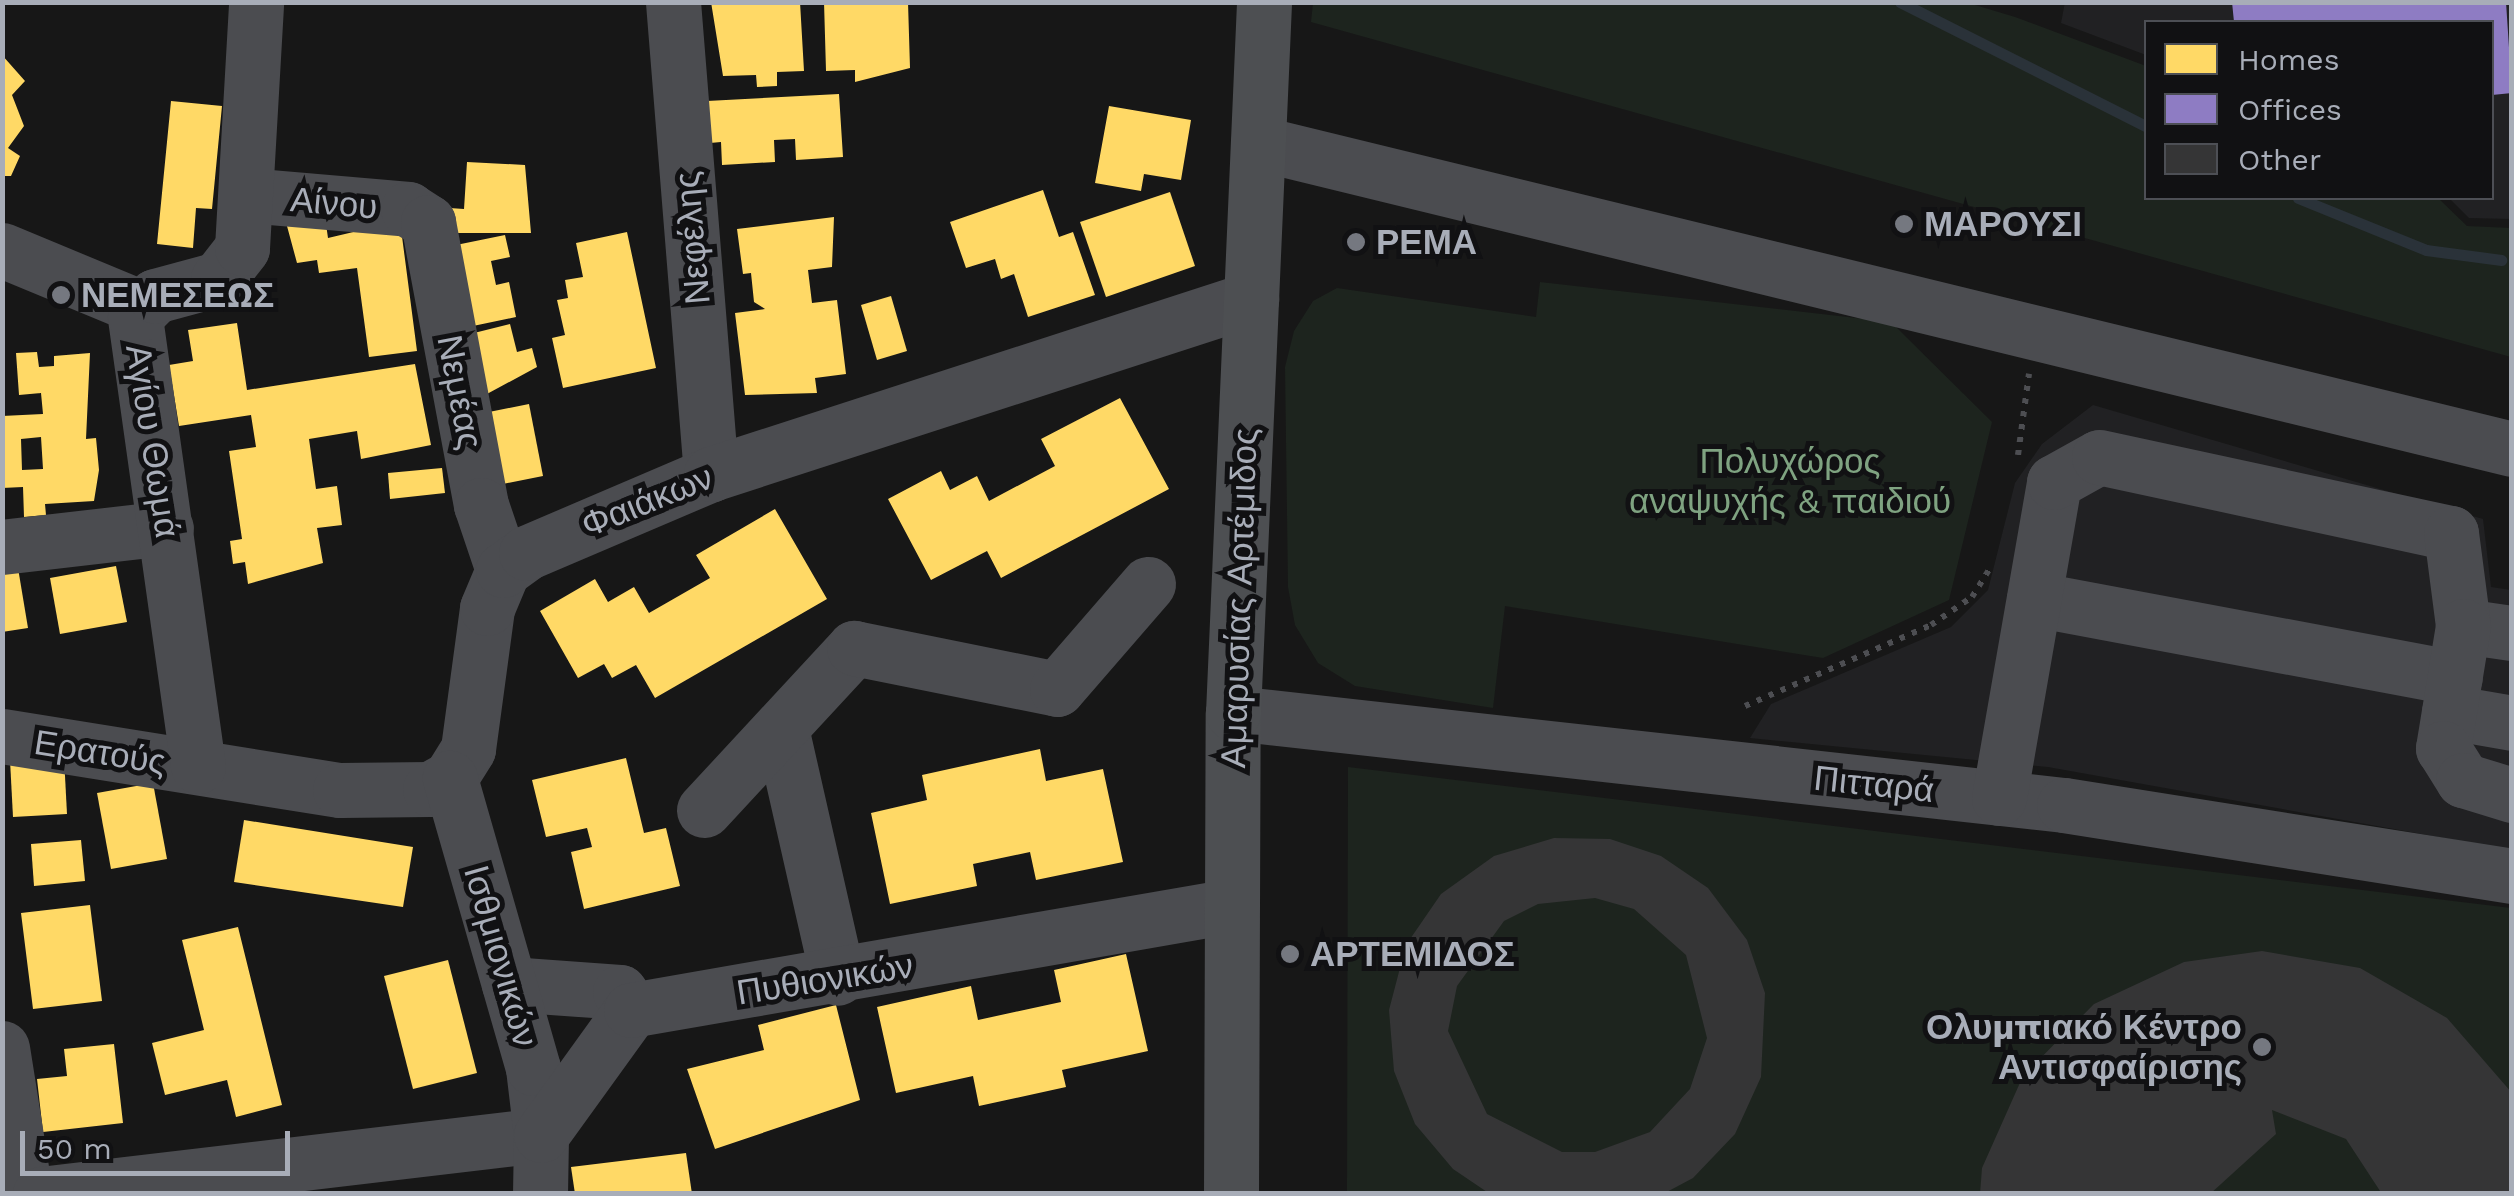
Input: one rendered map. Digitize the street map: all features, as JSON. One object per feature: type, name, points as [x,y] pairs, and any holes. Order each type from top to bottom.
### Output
[{"type":"main road","name":"Αμαρυσίας Αρτέμιδος","points":[[1230,1194],[1233,713],[1264,2]]},
{"type":"street","name":"Αγίου Θωμά","points":[[198,766],[137,306],[229,270],[242,248],[256,2]]},
{"type":"street","name":"Νεφέλης","points":[[673,2],[711,474]]},
{"type":"street","points":[[1258,143],[2034,328],[2512,450]]},
{"type":"street","name":"Αίνου","points":[[246,196],[421,212]]},
{"type":"street","name":"Νεμέας","points":[[421,212],[481,504],[503,570]]},
{"type":"street","points":[[2,250],[137,306]]},
{"type":"street","name":"Φαιάκων","points":[[503,570],[551,539],[711,474],[1251,300]]},
{"type":"street","points":[[1999,798],[2054,482],[2100,457],[2451,532],[2470,662],[2443,748],[2450,765],[2463,780],[2512,795]]},
{"type":"street","points":[[2,546],[166,528]]},
{"type":"street","points":[[198,766],[388,794],[450,778],[472,730],[484,625],[503,570]]},
{"type":"street","points":[[704,810],[854,648],[1057,690],[1148,584]]},
{"type":"street","points":[[2034,599],[2470,662],[2512,723]]},
{"type":"street","name":"Πιτταρά","points":[[1233,713],[1999,798],[2512,876]]},
{"type":"street","points":[[781,728],[838,978]]},
{"type":"street","name":"Ερατούς","points":[[2,736],[198,766]]},
{"type":"street","name":"Ισθμιονικών","points":[[450,778],[509,984],[541,1135]]},
{"type":"street","name":"Πυθιονικών","points":[[631,1010],[838,978],[1230,906]]},
{"type":"street","points":[[509,984],[620,992],[631,1010],[541,1135],[540,1194]]},
{"type":"street","points":[[2,1048],[24,1194]]},
{"type":"street","points":[[40,1194],[541,1135]]},
{"type":"path","points":[[2016,463],[2034,328]]},
{"type":"path","points":[[1745,706],[1959,608],[1995,558]]},
{"type":"shaded area","points":[[2065,2],[2511,3],[2511,219],[2469,218],[2451,200],[2494,200],[2494,20],[2144,20],[2144,54],[2061,23]]},
{"type":"shaded area","points":[[2093,405],[2483,519],[2491,587],[2511,590],[2511,850],[2048,767],[1750,738],[1771,704],[1951,627],[1988,590],[2015,483],[2042,444]]},
{"type":"green space","points":[[1965,2],[2144,65],[2144,200],[2440,200],[2467,226],[2511,228],[2511,357],[1311,22],[1313,3]]},
{"type":"green space","name":"Πολυχώρος αναψυχής & παιδιού","points":[[1540,282],[1891,322],[1992,422],[1949,600],[1823,658],[1505,606],[1493,708],[1355,686],[1318,663],[1295,625],[1288,587],[1285,367],[1294,331],[1313,301],[1337,288],[1536,317]]},
{"type":"green space","points":[[1348,767],[2511,908],[2511,1193],[1347,1194]]},
{"type":"building: Homes","points":[[711,2],[800,2],[804,71],[777,72],[777,86],[757,87],[756,75],[723,76]]},
{"type":"building: Homes","points":[[824,2],[908,2],[910,68],[855,82],[855,70],[826,71]]},
{"type":"building: Homes","points":[[2,55],[25,81],[12,95],[24,126],[8,148],[20,156],[11,176],[2,176]]},
{"type":"building: Homes","points":[[839,94],[843,157],[796,160],[795,139],[774,140],[775,162],[722,165],[721,142],[710,143],[707,101]]},
{"type":"building: Homes","points":[[171,101],[222,106],[212,209],[196,208],[193,248],[157,244]]},
{"type":"building: Homes","points":[[1109,106],[1191,120],[1181,180],[1144,174],[1141,191],[1095,183]]},
{"type":"building: Homes","points":[[467,162],[525,165],[531,233],[433,233],[435,207],[464,209]]},
{"type":"building: Homes","points":[[1043,190],[1059,237],[1073,232],[1095,295],[1028,317],[1014,274],[1001,279],[995,259],[966,268],[950,222]]},
{"type":"building: Homes","points":[[1170,192],[1195,266],[1106,297],[1080,222]]},
{"type":"building: Homes","points":[[324,210],[328,238],[400,221],[417,351],[369,357],[357,268],[319,273],[317,260],[297,263],[284,215]]},
{"type":"building: Homes","points":[[834,217],[832,267],[808,270],[812,303],[837,300],[846,374],[815,378],[817,393],[745,395],[735,313],[765,309],[754,302],[751,273],[743,274],[737,229]]},
{"type":"building: Homes","points":[[627,232],[656,368],[563,388],[552,338],[565,335],[557,300],[568,298],[565,280],[583,277],[576,243]]},
{"type":"building: Homes","points":[[505,235],[510,257],[491,261],[496,285],[509,282],[516,317],[473,326],[456,245]]},
{"type":"building: Homes","points":[[891,296],[907,351],[877,360],[861,305]]},
{"type":"building: Homes","points":[[237,323],[247,390],[415,364],[431,445],[361,459],[357,431],[309,439],[316,489],[337,486],[342,525],[317,528],[323,563],[248,584],[245,562],[233,564],[230,541],[242,539],[229,451],[256,447],[251,415],[179,426],[169,365],[193,361],[188,330]]},
{"type":"building: Homes","points":[[510,324],[517,352],[532,348],[537,367],[474,401],[458,337]]},
{"type":"building: Homes","points":[[37,352],[39,367],[54,366],[54,356],[90,353],[86,439],[96,438],[99,470],[94,501],[45,504],[46,515],[24,517],[23,487],[2,488],[2,416],[43,414],[41,393],[19,395],[16,353]],"holes":[[[41,437],[43,469],[22,470],[21,439]]]},
{"type":"building: Homes","points":[[1120,398],[1169,489],[1001,578],[987,551],[931,580],[888,499],[941,471],[950,490],[977,476],[989,501],[1055,466],[1041,439]]},
{"type":"building: Homes","points":[[529,404],[543,476],[498,485],[484,413]]},
{"type":"building: Homes","points":[[442,468],[445,493],[390,499],[388,473]]},
{"type":"building: Homes","points":[[775,509],[827,599],[655,698],[636,665],[612,678],[604,664],[578,678],[540,611],[595,579],[608,602],[634,587],[649,613],[710,578],[696,555]]},
{"type":"building: Homes","points":[[16,556],[28,628],[2,632],[2,558]]},
{"type":"building: Homes","points":[[116,566],[127,622],[60,634],[50,578]]},
{"type":"building: Homes","points":[[1040,749],[1046,781],[1103,769],[1123,862],[1036,880],[1030,852],[973,864],[977,886],[890,904],[871,813],[927,800],[922,775]]},
{"type":"building: Homes","points":[[64,757],[67,814],[13,817],[10,760]]},
{"type":"building: Homes","points":[[626,758],[644,833],[666,828],[680,886],[584,909],[571,852],[592,847],[587,828],[546,837],[532,780]]},
{"type":"building: Homes","points":[[153,783],[167,859],[111,869],[97,793]]},
{"type":"building: Homes","points":[[244,820],[413,847],[403,907],[234,882]]},
{"type":"building: Homes","points":[[81,840],[85,881],[34,886],[31,844]]},
{"type":"building: Homes","points":[[90,905],[102,1001],[33,1009],[21,913]]},
{"type":"building: Homes","points":[[238,927],[282,1105],[236,1117],[227,1080],[165,1095],[152,1043],[204,1030],[182,940]]},
{"type":"building: Homes","points":[[1126,954],[1148,1051],[1062,1070],[1066,1087],[979,1106],[973,1076],[896,1093],[877,1007],[971,986],[978,1020],[1061,1002],[1054,970]]},
{"type":"building: Homes","points":[[448,960],[477,1073],[413,1089],[384,976]]},
{"type":"building: Homes","points":[[836,1005],[860,1100],[715,1149],[687,1069],[764,1050],[758,1025]]},
{"type":"building: Homes","points":[[114,1044],[123,1123],[43,1132],[37,1079],[67,1076],[64,1049]]},
{"type":"building: Homes","points":[[686,1153],[692,1194],[575,1194],[571,1167]]},
{"type":"building: Offices","points":[[2232,2],[2506,2],[2512,93],[2494,95],[2494,20],[2234,20]]},
{"type":"building: Other","points":[[1554,838],[1610,839],[1661,856],[1708,888],[1747,940],[1765,993],[1761,1077],[1735,1134],[1693,1178],[1663,1194],[1490,1194],[1453,1169],[1415,1124],[1394,1071],[1389,1010],[1406,945],[1441,894],[1494,856]],"holes":[[[1595,898],[1634,909],[1686,955],[1707,1038],[1690,1089],[1650,1132],[1595,1152],[1562,1152],[1487,1114],[1448,1031],[1457,986],[1504,921],[1538,904]]]},
{"type":"building: Other","name":"Ολυμπιακό Κέντρο Αντισφαίρισης","points":[[2262,951],[2360,968],[2447,1018],[2512,1093],[2512,1194],[2382,1194],[2346,1139],[2272,1110],[2276,1134],[2210,1194],[1980,1194],[1982,1168],[2023,1076],[2094,1004],[2184,962]]},
{"type":"waterway","points":[[1900,2],[2144,125]]},
{"type":"waterway","points":[[2303,200],[2426,250],[2501,260]]},
{"type":"place","name":"ΜΑΡΟΥΣΙ","points":[[1904,224]]},
{"type":"place","name":"ΡΕΜΑ","points":[[1356,242]]},
{"type":"place","name":"ΝΕΜΕΣΕΩΣ","points":[[61,295]]},
{"type":"place","name":"ΑΡΤΕΜΙΔΟΣ","points":[[1290,954]]},
{"type":"place","name":"Ολυμπιακό Κέντρο Αντισφαίρισης","points":[[2262,1047]]}]
